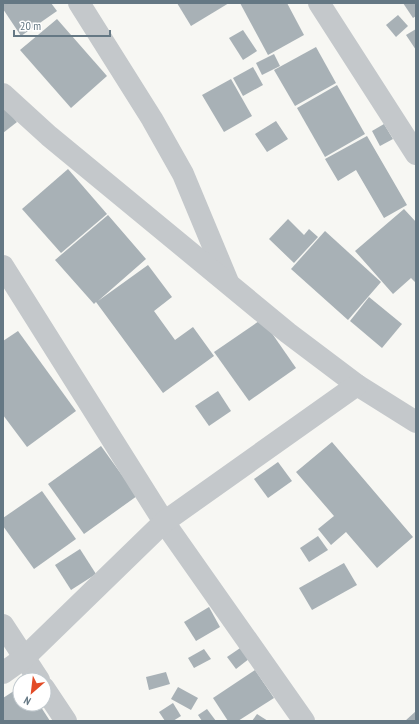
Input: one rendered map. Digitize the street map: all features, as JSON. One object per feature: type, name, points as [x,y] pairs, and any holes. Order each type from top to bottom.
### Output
[{"type":"street","points":[[79,3],[152,119],[183,174],[230,286]]},
{"type":"street","points":[[318,3],[416,154]]},
{"type":"street","points":[[3,94],[49,136],[288,333],[357,385],[416,422]]},
{"type":"street","points":[[3,266],[164,522],[304,721]]},
{"type":"street","points":[[3,673],[24,658],[164,522],[357,385]]},
{"type":"street","points":[[3,625],[33,672]]},
{"type":"street","points":[[52,700],[66,721]]},
{"type":"building","points":[[3,3],[51,3],[57,11],[21,36],[3,9]]},
{"type":"building","points":[[177,3],[229,3],[191,26]]},
{"type":"building","points":[[240,3],[287,3],[304,35],[268,55]]},
{"type":"building","points":[[403,3],[416,3],[416,16],[413,18]]},
{"type":"building","points":[[398,15],[408,26],[396,37],[386,25]]},
{"type":"building","points":[[57,19],[107,76],[71,108],[20,50]]},
{"type":"building","points":[[416,29],[416,50],[406,35]]},
{"type":"building","points":[[243,30],[257,51],[243,60],[229,38]]},
{"type":"building","points":[[316,47],[336,83],[295,106],[274,70]]},
{"type":"building","points":[[274,54],[280,66],[262,75],[256,63]]},
{"type":"building","points":[[253,67],[263,85],[243,96],[233,78]]},
{"type":"building","points":[[231,79],[252,116],[224,132],[202,95]]},
{"type":"building","points":[[337,85],[365,134],[325,157],[297,108]]},
{"type":"building","points":[[3,106],[17,122],[3,133]]},
{"type":"building","points":[[276,121],[288,139],[267,152],[255,134]]},
{"type":"building","points":[[384,124],[393,139],[380,146],[372,131]]},
{"type":"building","points":[[367,136],[407,205],[384,218],[356,170],[338,181],[325,159]]},
{"type":"building","points":[[68,169],[107,214],[61,253],[22,209]]},
{"type":"building","points":[[404,209],[416,222],[416,283],[411,278],[393,294],[355,251]]},
{"type":"building","points":[[108,215],[146,259],[98,301],[148,265],[172,297],[154,311],[175,340],[193,327],[214,356],[163,393],[96,302],[94,304],[55,260]]},
{"type":"building","points":[[288,219],[304,235],[309,229],[318,237],[294,263],[269,239]]},
{"type":"building","points":[[325,231],[381,282],[348,320],[291,269]]},
{"type":"building","points":[[369,297],[402,324],[382,348],[350,321]]},
{"type":"building","points":[[262,319],[296,368],[249,401],[214,352]]},
{"type":"building","points":[[18,331],[76,411],[27,447],[3,415],[3,341]]},
{"type":"building","points":[[218,391],[231,411],[209,426],[195,406]]},
{"type":"building","points":[[332,442],[413,537],[377,568],[346,532],[331,545],[318,529],[334,516],[296,472]]},
{"type":"building","points":[[101,446],[137,496],[84,534],[48,484]]},
{"type":"building","points":[[278,462],[292,481],[268,498],[254,479]]},
{"type":"building","points":[[42,491],[76,539],[34,569],[3,526],[3,518]]},
{"type":"building","points":[[318,536],[328,550],[309,562],[300,548]]},
{"type":"building","points":[[80,549],[96,574],[71,590],[55,565]]},
{"type":"building","points":[[344,563],[357,585],[312,610],[299,588]]},
{"type":"building","points":[[209,607],[220,627],[196,641],[184,622]]},
{"type":"building","points":[[246,644],[254,655],[236,669],[227,657]]},
{"type":"building","points":[[204,649],[211,659],[194,668],[188,658]]},
{"type":"building","points":[[255,670],[274,698],[238,721],[228,721],[213,698]]},
{"type":"building","points":[[166,672],[170,684],[149,690],[146,677]]},
{"type":"building","points":[[178,687],[198,698],[191,710],[171,699]]},
{"type":"building","points":[[12,692],[12,712],[44,712],[50,721],[3,721],[3,698]]},
{"type":"building","points":[[173,703],[181,716],[173,721],[165,721],[159,712]]},
{"type":"building","points":[[207,709],[216,721],[202,721],[198,715]]},
{"type":"building","points":[[416,711],[416,721],[405,721]]},
{"type":"building","points":[[257,714],[268,721],[252,721]]}]
